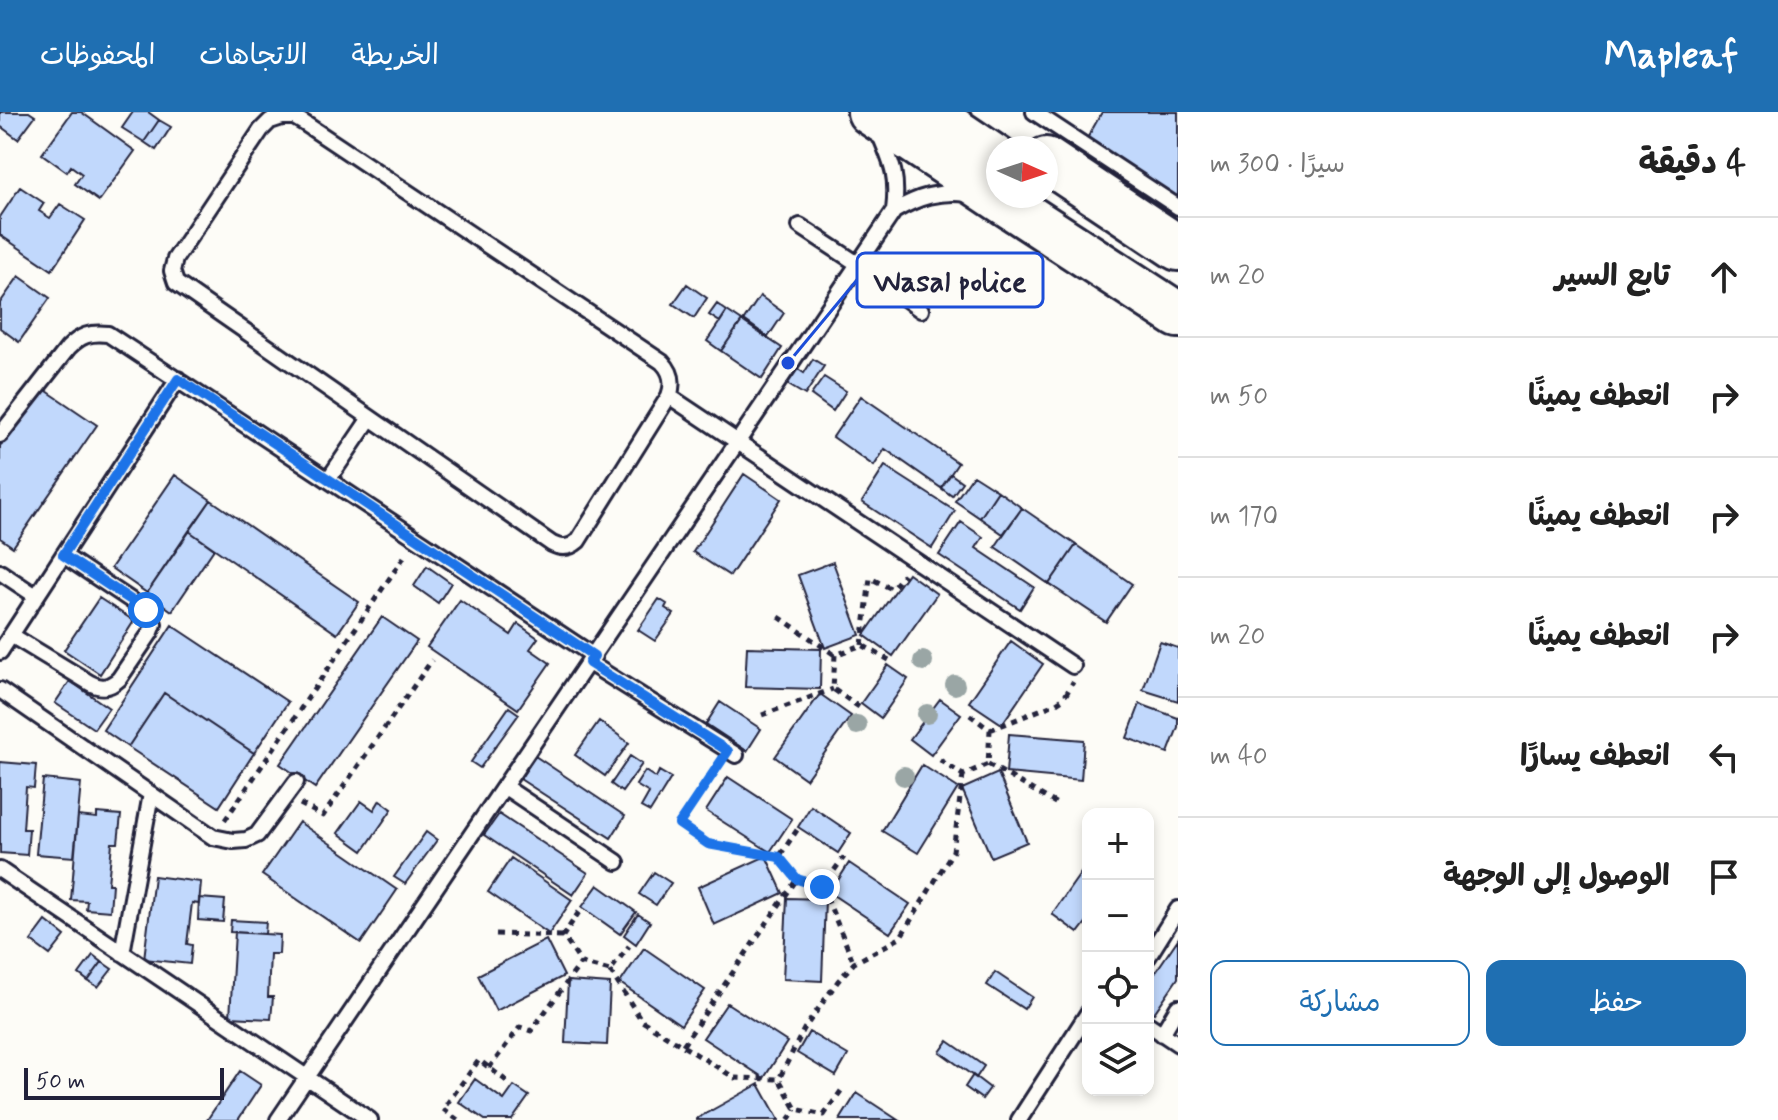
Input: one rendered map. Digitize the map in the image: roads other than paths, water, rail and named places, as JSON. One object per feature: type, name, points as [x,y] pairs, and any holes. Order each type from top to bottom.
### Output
[{"type":"main road","points":[[869,112],[986,172]]},
{"type":"main road","points":[[927,112],[986,167]]},
{"type":"main road","points":[[974,112],[1010,136]]},
{"type":"main road","points":[[1058,168],[1178,248]]},
{"type":"main road","points":[[1058,200],[1178,279]]},
{"type":"main road","points":[[1037,208],[1178,315]]},
{"type":"lane","points":[[869,112],[894,169],[894,211]]},
{"type":"lane","points":[[1034,112],[1178,207]]},
{"type":"lane","points":[[294,117],[662,362],[671,374],[669,396],[578,541],[566,548],[552,544],[181,287],[173,277],[175,259],[261,130],[270,121],[294,117]]},
{"type":"lane","points":[[278,1120],[894,211],[921,198],[986,182]]},
{"type":"lane","points":[[800,226],[921,310]]},
{"type":"lane","points":[[0,435],[78,337],[93,332],[108,334],[732,753]]},
{"type":"lane","points":[[0,652],[178,379]]},
{"type":"lane","points":[[669,396],[1073,666]]},
{"type":"lane","points":[[328,480],[370,418]]},
{"type":"lane","points":[[11,635],[90,683],[105,687],[119,679],[151,632],[154,624],[150,613],[63,555]]},
{"type":"lane","points":[[0,572],[36,596]]},
{"type":"lane","points":[[0,690],[213,837],[233,841],[257,835],[296,782]]},
{"type":"lane","points":[[505,787],[617,862]]},
{"type":"lane","points":[[122,953],[151,794]]},
{"type":"lane","points":[[0,870],[370,1120]]},
{"type":"lane","points":[[1151,952],[1178,909]]},
{"type":"lane","points":[[1162,1034],[1178,1007]]},
{"type":"lane","points":[[1019,1120],[1082,1022]]},
{"type":"lane","points":[[1154,1028],[1178,1044]]},
{"type":"place","name":"Wasal police","points":[[788,363]]}]
